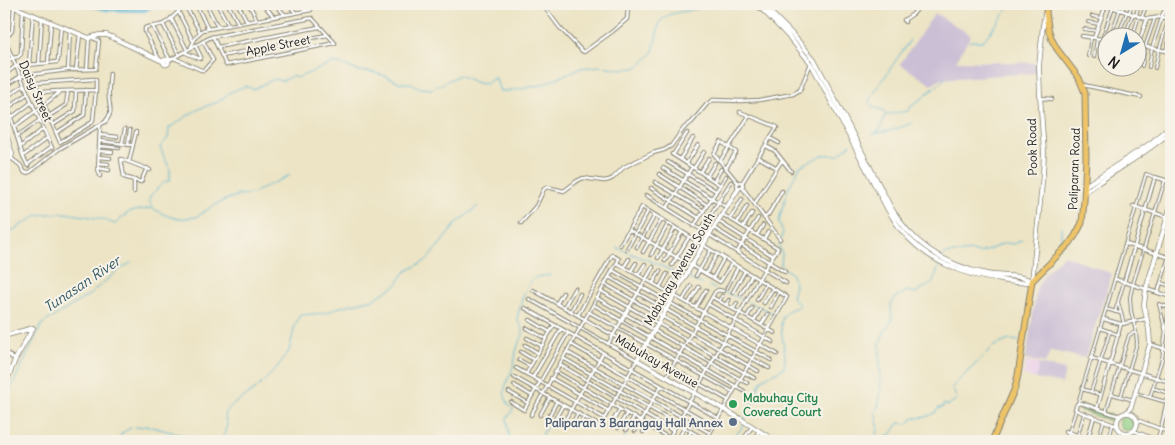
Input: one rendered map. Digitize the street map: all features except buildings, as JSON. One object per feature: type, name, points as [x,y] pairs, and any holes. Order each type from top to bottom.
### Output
[{"type":"main road","name":"Paliparan Road","points":[[1032,281],[1070,243],[1078,232],[1082,219],[1085,186],[1086,100],[1083,85],[1045,30],[1047,4]]},
{"type":"main road","points":[[992,441],[1015,388],[1032,281]]},
{"type":"street","points":[[4,87],[21,76],[96,68],[99,41],[5,4]]},
{"type":"street","points":[[165,60],[144,30],[146,27],[163,24],[187,4],[200,32]]},
{"type":"street","points":[[196,4],[208,29]]},
{"type":"street","points":[[206,4],[218,27]]},
{"type":"street","points":[[217,4],[228,25]]},
{"type":"street","points":[[228,4],[238,23]]},
{"type":"street","points":[[238,4],[248,21]]},
{"type":"street","points":[[249,4],[257,20]]},
{"type":"street","points":[[263,4],[274,17]]},
{"type":"street","points":[[275,4],[285,15]]},
{"type":"street","points":[[288,4],[296,13]]},
{"type":"street","points":[[300,4],[306,10]]},
{"type":"street","points":[[542,4],[560,28],[584,52],[627,19],[628,8],[634,4]]},
{"type":"street","points":[[755,4],[813,60]]},
{"type":"street","points":[[762,4],[792,34],[813,60],[888,210],[903,232],[922,250],[970,274],[1026,278],[1032,281]]},
{"type":"street","points":[[904,22],[922,4]]},
{"type":"street","points":[[1088,56],[1104,4],[1147,18],[1170,18]]},
{"type":"street","points":[[1108,28],[1117,4]]},
{"type":"street","points":[[1114,28],[1124,4]]},
{"type":"street","points":[[1132,4],[1134,14],[1133,28]]},
{"type":"street","points":[[1128,28],[1139,4]]},
{"type":"street","points":[[1149,67],[1152,48],[1161,17],[1168,5],[1163,4]]},
{"type":"street","points":[[4,39],[12,31],[14,6]]},
{"type":"street","points":[[1125,28],[1134,14],[1146,6]]},
{"type":"street","points":[[4,64],[21,54],[23,10]]},
{"type":"street","points":[[187,50],[200,32],[208,29],[311,10]]},
{"type":"street","points":[[178,11],[193,41]]},
{"type":"street","points":[[29,64],[33,14]]},
{"type":"street","points":[[1155,68],[1171,14]]},
{"type":"street","points":[[1092,16],[1101,18]]},
{"type":"street","points":[[39,64],[42,18]]},
{"type":"street","points":[[171,18],[187,50],[200,59],[201,57],[196,45]]},
{"type":"street","points":[[90,38],[98,35],[107,36],[165,60],[174,58],[213,37],[312,18],[327,35]]},
{"type":"street","points":[[1144,28],[1147,18]]},
{"type":"street","points":[[1148,38],[1155,18]]},
{"type":"street","points":[[48,63],[51,22]]},
{"type":"street","points":[[1088,22],[1099,24]]},
{"type":"street","points":[[163,24],[179,55]]},
{"type":"street","points":[[4,76],[16,66],[58,62],[61,26]]},
{"type":"street","points":[[153,27],[165,60]]},
{"type":"street","points":[[217,47],[319,27]]},
{"type":"street","points":[[1084,29],[1097,31]]},
{"type":"street","points":[[68,70],[70,30]]},
{"type":"street","name":"Pook Road","points":[[1032,281],[1044,160],[1039,60],[1045,30]]},
{"type":"street","points":[[76,70],[80,34]]},
{"type":"street","points":[[213,37],[222,56],[327,35]]},
{"type":"street","name":"Apple Street","points":[[222,56],[226,65],[334,44],[327,35]]},
{"type":"street","points":[[1082,36],[1098,39]]},
{"type":"street","points":[[1148,47],[1166,51],[1171,36]]},
{"type":"street","points":[[87,69],[90,38]]},
{"type":"street","points":[[1094,38],[1094,57]]},
{"type":"street","name":"Daisy Street","points":[[4,39],[52,147],[27,165],[23,156]]},
{"type":"street","points":[[174,58],[204,70],[213,59],[204,41]]},
{"type":"street","points":[[4,52],[8,49]]},
{"type":"street","points":[[1171,53],[1168,64],[1171,66]]},
{"type":"street","points":[[521,223],[536,206],[544,189],[547,187],[564,191],[583,178],[604,180],[612,178],[624,167],[671,146],[684,128],[713,100],[758,100],[797,92],[813,60]]},
{"type":"street","points":[[11,158],[25,172],[30,172],[59,149],[100,126],[108,119],[110,112],[108,100],[110,73]]},
{"type":"street","points":[[44,105],[60,142],[93,120],[96,90],[96,80],[36,84],[39,92],[96,90]]},
{"type":"street","points":[[25,85],[4,97],[23,156],[47,138]]},
{"type":"street","points":[[1083,85],[1141,97]]},
{"type":"street","points":[[56,133],[84,115],[86,90]]},
{"type":"street","points":[[14,127],[61,91]]},
{"type":"street","points":[[49,116],[66,105],[68,91]]},
{"type":"street","points":[[52,125],[75,111],[76,91]]},
{"type":"street","points":[[50,92],[54,97]]},
{"type":"street","points":[[8,108],[28,93]]},
{"type":"street","points":[[1040,98],[1052,99]]},
{"type":"street","points":[[11,118],[32,102]]},
{"type":"street","points":[[740,112],[777,127],[740,185]]},
{"type":"street","points":[[720,161],[749,116]]},
{"type":"street","points":[[17,136],[40,120]]},
{"type":"street","points":[[1085,186],[1151,143],[1171,125]]},
{"type":"street","points":[[100,126],[98,168],[100,176]]},
{"type":"street","points":[[4,127],[12,154],[11,158]]},
{"type":"street","points":[[20,146],[44,129]]},
{"type":"street","points":[[122,144],[125,129]]},
{"type":"street","points":[[128,144],[130,130]]},
{"type":"street","points":[[1084,194],[1116,170],[1154,146],[1171,131]]},
{"type":"street","points":[[129,162],[136,132]]},
{"type":"street","points":[[688,133],[673,154],[720,185]]},
{"type":"street","points":[[100,135],[118,135],[116,143]]},
{"type":"street","points":[[680,159],[693,138]]},
{"type":"street","points":[[770,138],[779,143]]},
{"type":"street","points":[[100,141],[134,145]]},
{"type":"street","points":[[726,168],[736,152],[721,142],[714,154],[740,185],[780,239]]},
{"type":"street","points":[[765,145],[775,151],[790,171]]},
{"type":"street","points":[[100,146],[119,148]]},
{"type":"street","points":[[687,164],[698,146]]},
{"type":"street","points":[[100,151],[112,152]]},
{"type":"street","points":[[667,208],[704,152]]},
{"type":"street","points":[[99,156],[110,158]]},
{"type":"street","points":[[758,157],[776,168]]},
{"type":"street","points":[[4,161],[11,158]]},
{"type":"street","points":[[700,172],[709,158]]},
{"type":"street","points":[[121,159],[129,162],[148,169],[141,182],[124,177],[121,159]]},
{"type":"street","points":[[754,204],[782,160]]},
{"type":"street","points":[[668,162],[716,191]]},
{"type":"street","points":[[99,163],[108,164]]},
{"type":"street","points":[[707,176],[715,163]]},
{"type":"street","points":[[98,168],[109,170]]},
{"type":"street","points":[[663,168],[726,207]]},
{"type":"street","points":[[714,180],[721,169]]},
{"type":"street","points":[[659,174],[707,205]]},
{"type":"street","points":[[1066,441],[1076,410],[1075,406],[1078,403],[1126,244],[1134,207],[1146,174],[1171,182]]},
{"type":"street","points":[[694,226],[726,176]]},
{"type":"street","points":[[1115,312],[1155,177]]},
{"type":"street","points":[[134,180],[134,192]]},
{"type":"street","points":[[1121,396],[1137,343],[1130,297],[1165,180]]},
{"type":"street","points":[[655,182],[704,211]]},
{"type":"street","points":[[701,230],[731,182]]},
{"type":"street","name":"Mabuhay Avenue South","points":[[637,360],[740,185]]},
{"type":"street","points":[[651,188],[699,218]]},
{"type":"street","points":[[764,218],[768,215],[782,191]]},
{"type":"street","points":[[646,195],[786,283]]},
{"type":"street","points":[[730,219],[742,199]]},
{"type":"street","points":[[1171,205],[1169,218],[1146,289],[1144,305],[1150,344],[1131,407],[1132,414],[1137,420],[1171,433]]},
{"type":"street","points":[[737,223],[747,206]]},
{"type":"street","points":[[563,358],[706,440],[787,297],[642,207],[620,245]]},
{"type":"street","points":[[1134,207],[1169,218]]},
{"type":"street","points":[[627,249],[648,211]]},
{"type":"street","points":[[743,227],[752,213]]},
{"type":"street","points":[[556,371],[669,438],[778,248],[722,214]]},
{"type":"street","points":[[637,247],[655,215]]},
{"type":"street","points":[[737,252],[758,218]]},
{"type":"street","points":[[643,252],[662,219]]},
{"type":"street","points":[[718,221],[773,256]]},
{"type":"street","points":[[651,255],[668,223]]},
{"type":"street","points":[[757,235],[763,225]]},
{"type":"street","points":[[714,227],[785,272]]},
{"type":"street","points":[[658,258],[675,228]]},
{"type":"street","points":[[629,230],[720,282],[732,262]]},
{"type":"street","points":[[665,261],[682,232]]},
{"type":"street","points":[[764,240],[768,232]]},
{"type":"street","points":[[672,265],[689,236]]},
{"type":"street","points":[[679,268],[696,240]]},
{"type":"street","points":[[1126,244],[1170,257]]},
{"type":"street","points":[[1158,292],[1171,249]]},
{"type":"street","points":[[696,276],[711,250]]},
{"type":"street","points":[[706,274],[717,254]]},
{"type":"street","points":[[531,415],[619,259],[612,255],[578,315]]},
{"type":"street","points":[[713,278],[724,258]]},
{"type":"street","points":[[624,267],[629,259]]},
{"type":"street","points":[[617,263],[777,354]]},
{"type":"street","points":[[631,271],[636,263]]},
{"type":"street","points":[[638,275],[644,264]]},
{"type":"street","points":[[608,344],[653,267]]},
{"type":"street","points":[[727,288],[738,267]]},
{"type":"street","points":[[1166,267],[1171,268]]},
{"type":"street","points":[[612,270],[771,360]]},
{"type":"street","points":[[653,283],[660,271]]},
{"type":"street","points":[[733,292],[745,271]]},
{"type":"street","points":[[660,287],[667,274]]},
{"type":"street","points":[[741,294],[752,275]]},
{"type":"street","points":[[667,291],[675,276]]},
{"type":"street","points":[[609,277],[769,368]]},
{"type":"street","points":[[1115,279],[1171,297]]},
{"type":"street","points":[[1162,283],[1171,286],[1171,282]]},
{"type":"street","points":[[605,284],[758,371]]},
{"type":"street","points":[[757,300],[766,284]]},
{"type":"street","points":[[682,300],[691,286]]},
{"type":"street","points":[[689,304],[699,286]]},
{"type":"street","points":[[564,307],[574,288]]},
{"type":"street","points":[[764,303],[773,288]]},
{"type":"street","points":[[534,290],[728,400]]},
{"type":"street","points":[[696,307],[706,290]]},
{"type":"street","points":[[666,377],[716,290],[724,290]]},
{"type":"street","points":[[601,291],[754,378]]},
{"type":"street","points":[[771,307],[779,292]]},
{"type":"street","points":[[557,303],[563,293]]},
{"type":"street","points":[[571,311],[580,294]]},
{"type":"street","points":[[719,301],[722,296]]},
{"type":"street","points":[[712,297],[775,333]]},
{"type":"street","name":"Mabuhay Avenue","points":[[529,298],[739,418],[775,441]]},
{"type":"street","points":[[597,298],[747,383]]},
{"type":"street","points":[[726,305],[729,300]]},
{"type":"street","points":[[1097,409],[1123,324],[1118,302]]},
{"type":"street","points":[[733,309],[737,303]]},
{"type":"street","points":[[593,304],[744,391]]},
{"type":"street","points":[[708,304],[773,342]]},
{"type":"street","points":[[1150,397],[1164,348],[1170,307],[1159,304],[1166,334]]},
{"type":"street","points":[[526,308],[718,418]]},
{"type":"street","points":[[748,317],[752,308]]},
{"type":"street","points":[[1106,309],[1122,314]]},
{"type":"street","points":[[754,321],[760,310]]},
{"type":"street","points":[[589,312],[733,392]]},
{"type":"street","points":[[761,325],[768,314]]},
{"type":"street","points":[[1103,318],[1123,324],[1146,318]]},
{"type":"street","points":[[530,320],[550,332]]},
{"type":"street","points":[[526,374],[554,325]]},
{"type":"street","points":[[4,336],[33,328],[15,360],[4,388]]},
{"type":"street","points":[[527,328],[546,339]]},
{"type":"street","points":[[533,378],[561,328]]},
{"type":"street","points":[[1100,328],[1119,335]]},
{"type":"street","points":[[1091,392],[1110,331]]},
{"type":"street","points":[[511,402],[524,410],[568,332]]},
{"type":"street","points":[[1106,412],[1129,335],[1136,332]]},
{"type":"street","points":[[527,338],[542,346]]},
{"type":"street","points":[[571,344],[714,426]]},
{"type":"street","points":[[1150,344],[1171,350]]},
{"type":"street","points":[[525,345],[538,353]]},
{"type":"street","points":[[4,351],[15,360]]},
{"type":"street","points":[[521,352],[534,360]]},
{"type":"street","points":[[567,352],[710,432]]},
{"type":"street","points":[[564,420],[604,353]]},
{"type":"street","points":[[1076,410],[1115,425],[1125,433],[1134,431],[1157,441],[1166,402],[1170,393],[1171,356]]},
{"type":"street","points":[[1091,358],[1171,382]]},
{"type":"street","points":[[519,360],[530,366]]},
{"type":"street","points":[[514,377],[600,426],[637,360]]},
{"type":"street","points":[[559,364],[673,430]]},
{"type":"street","points":[[516,368],[605,418]]},
{"type":"street","points":[[552,378],[609,411]]},
{"type":"street","points":[[514,385],[532,396]]},
{"type":"street","points":[[635,431],[661,386]]},
{"type":"street","points":[[1153,388],[1170,393]]},
{"type":"street","points":[[1082,389],[1101,395]]},
{"type":"street","points":[[509,392],[528,403]]},
{"type":"street","points":[[1135,393],[1166,402]]},
{"type":"street","points":[[1112,394],[1133,400]]},
{"type":"street","points":[[540,414],[550,398]]},
{"type":"street","points":[[549,416],[557,401]]},
{"type":"street","points":[[1078,403],[1116,415],[1132,414]]},
{"type":"street","points":[[555,419],[564,405]]},
{"type":"street","points":[[1108,441],[1118,420],[1131,407]]},
{"type":"street","points":[[610,426],[620,409]]},
{"type":"street","points":[[1164,412],[1171,414]]},
{"type":"street","points":[[573,422],[578,413]]},
{"type":"street","points":[[618,428],[627,413]]},
{"type":"street","points":[[1076,441],[1084,414]]},
{"type":"street","points":[[581,423],[584,417]]},
{"type":"street","points":[[626,430],[634,417]]},
{"type":"street","points":[[1088,440],[1094,417]]},
{"type":"street","points":[[1065,431],[1088,440],[1096,441],[1104,420]]},
{"type":"street","points":[[1134,431],[1137,427],[1137,420]]},
{"type":"street","points":[[644,432],[647,425]]},
{"type":"street","points":[[679,437],[684,427]]},
{"type":"street","points":[[742,441],[752,427]]},
{"type":"street","points":[[651,434],[654,429]]},
{"type":"street","points":[[755,441],[759,431]]},
{"type":"street","points":[[687,438],[691,432]]},
{"type":"street","points":[[1122,441],[1125,433]]},
{"type":"street","points":[[696,440],[698,436]]},
{"type":"shaded area","points":[[935,13],[971,35],[956,61],[1036,63],[1036,73],[941,79],[932,85],[900,64]]},
{"type":"shaded area","points":[[1064,255],[1112,274],[1085,358],[1051,351],[1045,363],[1025,359],[1037,287],[1045,273]]},
{"type":"shaded area","points":[[1026,361],[1039,364],[1036,379],[1023,376]]},
{"type":"shaded area","points":[[1039,364],[1065,370],[1062,384],[1036,379]]},
{"type":"green space","points":[[1081,405],[1103,412],[1105,415],[1106,413],[1116,417],[1114,422],[1104,419],[1105,417],[1101,418],[1079,410],[1077,408]]},
{"type":"green space","points":[[1127,415],[1133,417],[1135,423],[1133,429],[1127,431],[1121,429],[1119,423],[1121,417]]},
{"type":"waterway","points":[[88,4],[107,9],[140,10],[155,4]]},
{"type":"waterway","points":[[152,208],[150,196],[163,183],[170,180],[170,170],[160,147],[168,138],[169,128],[198,109],[218,102],[229,93],[245,86],[253,89],[275,79],[282,81],[292,76],[297,78],[333,63],[358,71],[386,76],[401,83],[411,83],[420,88],[432,89],[459,75],[477,83],[486,84],[495,77],[500,91],[511,91],[541,85],[580,68],[601,66],[623,69],[635,68],[643,63],[653,52],[660,21],[670,14],[697,9],[706,4]]},
{"type":"waterway","points":[[969,42],[984,40],[1012,4]]},
{"type":"waterway","points":[[887,114],[883,110],[872,107],[869,101],[910,40]]},
{"type":"waterway","points":[[876,133],[880,130],[885,115],[908,111],[913,104],[923,98],[945,78]]},
{"type":"waterway","points":[[872,134],[890,131],[913,123]]},
{"type":"waterway","points":[[745,420],[749,406],[755,402],[760,382],[784,366],[785,353],[781,323],[786,312],[800,306],[792,297],[795,286],[791,273],[781,265],[782,254],[779,245],[783,233],[779,222],[788,189],[800,166],[823,155],[838,155],[851,144]]},
{"type":"waterway","points":[[4,236],[38,215],[65,213],[102,219],[115,224],[129,212],[152,208],[178,219],[196,217],[225,200],[239,195],[251,194],[290,175]]},
{"type":"waterway","points":[[222,441],[227,425],[224,414],[231,406],[256,389],[275,370],[289,351],[295,325],[300,315],[326,313],[340,307],[374,299],[396,285],[405,272],[427,260],[457,223],[478,206]]},
{"type":"waterway","points":[[1061,227],[1061,246]]},
{"type":"waterway","points":[[873,441],[878,430],[875,412],[881,392],[880,343],[885,330],[892,321],[891,304],[897,296],[908,291],[916,293],[933,283],[940,262],[945,254],[972,251],[979,253],[1005,243],[1014,244],[1022,240]]},
{"type":"waterway","points":[[618,248],[680,275]]},
{"type":"waterway","name":"Tunasan River","points":[[4,402],[42,324],[89,295],[117,271],[131,263]]},
{"type":"waterway","points":[[510,441],[507,419],[513,410],[505,397],[505,387],[523,334],[517,320],[519,309],[529,284],[537,277],[550,275]]},
{"type":"waterway","points":[[687,278],[702,284]]},
{"type":"waterway","points":[[709,286],[715,289]]},
{"type":"waterway","points":[[723,292],[744,300]]},
{"type":"waterway","points":[[748,302],[775,314]]},
{"type":"waterway","points":[[876,438],[891,435],[899,423],[907,424],[914,418],[926,417],[935,413],[944,404],[947,406],[957,399],[952,387],[994,346],[1009,340],[1020,341]]},
{"type":"waterway","points":[[540,441],[543,432],[551,423]]},
{"type":"waterway","points":[[729,441],[744,424]]},
{"type":"waterway","points":[[117,441],[122,433],[130,428],[148,426],[183,435],[193,441]]},
{"type":"waterway","points":[[622,441],[626,435]]},
{"type":"place","name":"Mabuhay City Covered Court","points":[[733,404]]},
{"type":"place","name":"Paliparan 3 Barangay Hall Annex","points":[[733,422]]}]
